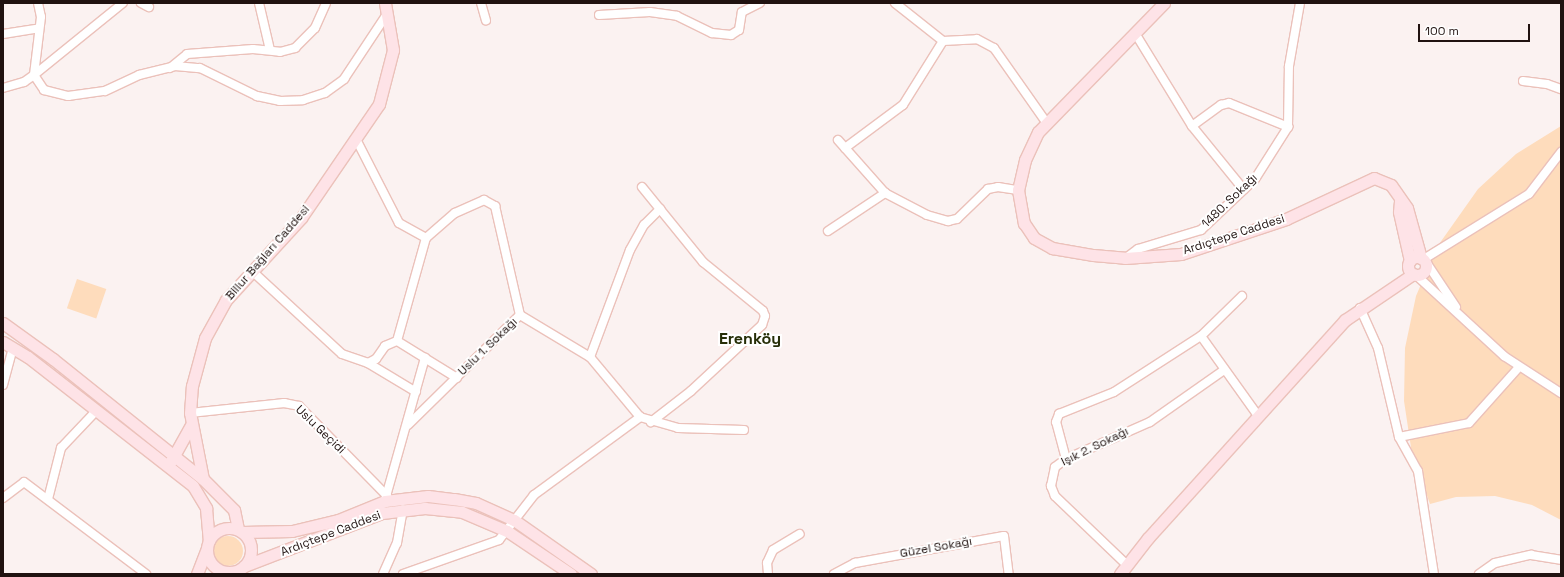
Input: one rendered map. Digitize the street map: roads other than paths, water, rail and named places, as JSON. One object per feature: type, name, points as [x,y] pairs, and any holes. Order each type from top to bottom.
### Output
[{"type":"street","points":[[38,3],[39,28],[34,75],[44,90],[68,96],[105,91],[139,75],[170,68],[200,68],[257,96],[280,101],[303,100],[325,93],[344,79],[386,8]]},
{"type":"street","points":[[3,88],[24,82],[34,75],[124,3]]},
{"type":"street","points":[[141,3],[149,7]]},
{"type":"street","points":[[259,3],[270,50]]},
{"type":"street","points":[[170,68],[186,54],[270,50],[288,51],[301,43],[315,28],[326,3]]},
{"type":"street","points":[[481,3],[486,20]]},
{"type":"street","points":[[599,15],[650,12],[677,16],[712,33],[731,35],[739,30],[742,12],[760,3]]},
{"type":"street","points":[[895,3],[943,41],[977,39],[994,48],[1046,122]]},
{"type":"street","name":"Ardıçtepe Caddesi","points":[[1164,3],[1046,122],[1025,160],[1018,190],[1024,223],[1042,244],[1062,251],[1125,258],[1181,254],[1305,211],[1368,179],[1386,181],[1400,201],[1407,208],[1423,260]]},
{"type":"street","name":"1480. Sokağı","points":[[1125,258],[1138,249],[1201,230],[1256,179],[1288,127],[1290,66],[1300,3]]},
{"type":"street","name":"Billur Bağları Caddesi","points":[[203,479],[191,425],[190,413],[192,386],[205,338],[226,300],[301,218],[357,141],[379,104],[388,77],[393,39],[386,8]]},
{"type":"street","points":[[3,34],[39,28]]},
{"type":"street","points":[[1135,33],[1192,126],[1244,190]]},
{"type":"street","points":[[845,148],[903,105],[943,41]]},
{"type":"street","points":[[1523,81],[1547,84],[1561,90]]},
{"type":"street","points":[[1192,126],[1221,105],[1229,103],[1288,127]]},
{"type":"street","points":[[838,140],[886,193],[927,215],[948,221],[957,219],[988,189],[998,187],[1018,190]]},
{"type":"street","points":[[357,141],[399,223],[426,238]]},
{"type":"street","points":[[1120,574],[1345,320],[1370,300],[1409,262],[1423,260],[1529,194],[1561,152]]},
{"type":"street","points":[[642,187],[703,262],[763,310],[765,319],[691,390],[651,422]]},
{"type":"street","points":[[828,231],[886,193]]},
{"type":"street","points":[[397,341],[426,238],[455,213],[479,201],[492,203],[497,210],[520,315]]},
{"type":"street","name":"Ardıçtepe Caddesi","points":[[1400,201],[1409,262],[1415,275]]},
{"type":"street","points":[[590,357],[630,250],[644,226],[660,209]]},
{"type":"street","points":[[1370,300],[1425,271],[1423,260]]},
{"type":"street","points":[[1423,260],[1458,311]]},
{"type":"street","points":[[252,271],[342,354],[368,363],[416,392]]},
{"type":"street","points":[[1415,275],[1458,311],[1487,341],[1519,367],[1561,393]]},
{"type":"street","points":[[1066,459],[1056,422],[1059,414],[1120,389],[1201,336],[1242,296]]},
{"type":"street","points":[[1360,308],[1378,348],[1399,437],[1418,471],[1434,574]]},
{"type":"street","name":"Uslu 1. Sokağı","points":[[406,426],[520,315],[590,357],[640,418]]},
{"type":"street","points":[[3,323],[53,359],[172,460],[203,500],[208,517],[208,543],[210,560],[216,567],[226,571],[240,569],[251,548],[240,530],[234,510],[203,479],[172,460],[97,410],[3,342]]},
{"type":"street","points":[[1201,336],[1259,417]]},
{"type":"street","points":[[397,341],[457,378]]},
{"type":"street","points":[[368,363],[376,359],[385,346],[397,341]]},
{"type":"street","points":[[3,385],[13,348]]},
{"type":"street","points":[[382,513],[425,358]]},
{"type":"street","points":[[1399,437],[1469,423],[1519,367]]},
{"type":"street","name":"Işık 2. Sokağı","points":[[1127,565],[1052,491],[1052,474],[1066,459],[1150,422],[1224,370]]},
{"type":"street","name":"Uslu Geçidi","points":[[190,413],[284,403],[299,406],[386,498]]},
{"type":"street","points":[[48,499],[61,448],[97,410]]},
{"type":"street","points":[[403,574],[495,542],[507,531],[514,520],[539,490],[640,418],[678,428],[744,430]]},
{"type":"street","points":[[172,460],[191,425]]},
{"type":"street","points":[[3,498],[24,482],[48,499],[137,572],[146,574]]},
{"type":"street","points":[[197,574],[208,543],[223,528],[240,530],[292,531],[338,520],[386,498],[428,496],[476,503],[514,520],[591,574]]},
{"type":"street","name":"Ardıçtepe Caddesi","points":[[240,569],[382,513],[425,508],[462,512],[507,531],[571,574]]},
{"type":"street","points":[[385,574],[397,543],[403,510]]},
{"type":"street","points":[[768,574],[767,564],[773,550],[800,534]]},
{"type":"street","name":"Güzel Sokağı","points":[[834,574],[855,563],[1004,536],[1009,574]]},
{"type":"street","points":[[1479,574],[1495,563],[1531,554],[1561,560]]},
{"type":"district","name":"Erenköy","points":[[750,339]]}]
